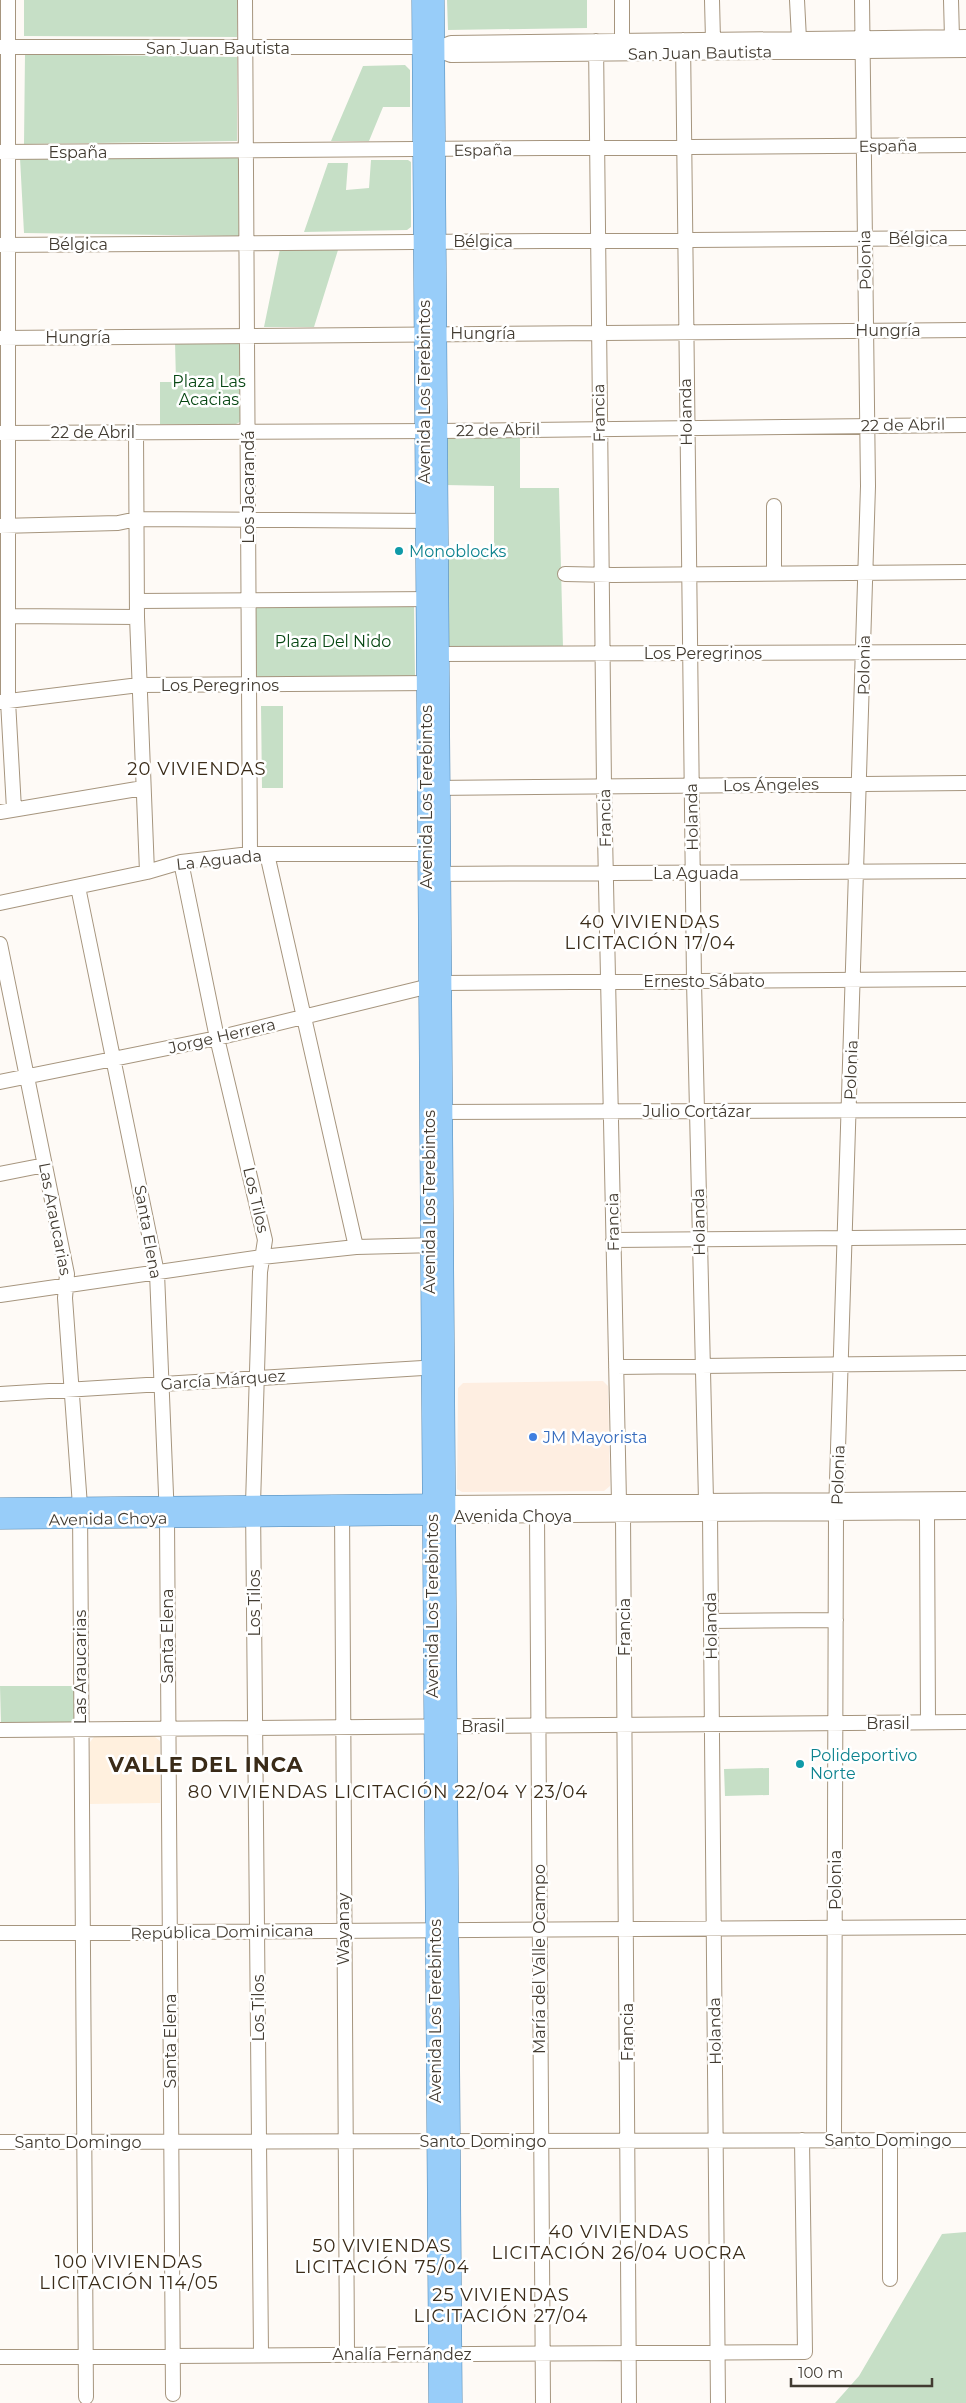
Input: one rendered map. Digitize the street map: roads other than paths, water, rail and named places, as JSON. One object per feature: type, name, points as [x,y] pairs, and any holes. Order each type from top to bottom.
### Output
[{"type":"main road","name":"Avenida Los Terebintos","points":[[420,0],[428,48]]},
{"type":"main road","name":"Avenida Los Terebintos","points":[[435,0],[428,48],[445,2353],[438,2403]]},
{"type":"main road","name":"Avenida Los Terebintos","points":[[432,599],[440,654],[433,683]]},
{"type":"main road","name":"Avenida Choya","points":[[0,1507],[79,1513]]},
{"type":"main road","name":"Avenida Choya","points":[[0,1520],[79,1513],[439,1510]]},
{"type":"main road","name":"Avenida Los Terebintos","points":[[445,2353],[453,2403]]},
{"type":"street","points":[[8,0],[4,47],[5,526],[9,616],[4,701],[7,810],[143,788]]},
{"type":"street","name":"Los Jacarandá","points":[[245,0],[250,854]]},
{"type":"street","points":[[622,0],[622,41]]},
{"type":"street","points":[[712,0],[713,40]]},
{"type":"street","points":[[797,0],[799,39]]},
{"type":"street","name":"Polonia","points":[[834,2140],[837,1507],[861,784],[868,426],[862,0]]},
{"type":"street","points":[[951,0],[959,38]]},
{"type":"street","name":"San Juan Bautista","points":[[4,47],[428,48],[451,56],[597,48],[863,45],[959,38]]},
{"type":"street","name":"San Juan Bautista","points":[[597,48],[622,41],[683,47],[713,40],[799,39],[863,45],[966,50]]},
{"type":"street","name":"Holanda","points":[[683,47],[694,981],[711,1621],[718,2403]]},
{"type":"street","name":"Francia","points":[[597,48],[598,332],[604,787],[613,1240],[621,1508],[624,1725],[629,2403]]},
{"type":"street","name":"España","points":[[4,152],[247,152],[966,145]]},
{"type":"street","name":"Bélgica","points":[[4,245],[966,238]]},
{"type":"street","name":"Hungría","points":[[4,338],[966,330]]},
{"type":"street","name":"22 de Abril","points":[[5,433],[431,431],[966,425]]},
{"type":"street","points":[[136,432],[137,617],[147,872]]},
{"type":"street","points":[[774,506],[774,572]]},
{"type":"street","points":[[5,526],[118,524],[136,519],[432,521]]},
{"type":"street","points":[[565,574],[966,572]]},
{"type":"street","points":[[137,601],[432,599]]},
{"type":"street","points":[[9,616],[137,617]]},
{"type":"street","name":"Los Peregrinos","points":[[440,654],[966,652]]},
{"type":"street","name":"Los Peregrinos","points":[[4,701],[139,685],[433,683]]},
{"type":"street","name":"Los Ángeles","points":[[434,788],[966,783]]},
{"type":"street","name":"La Aguada","points":[[0,903],[147,872],[182,862],[250,854],[434,854]]},
{"type":"street","points":[[266,854],[356,1248]]},
{"type":"street","name":"Los Tilos","points":[[182,862],[217,1038],[265,1240],[262,1257],[256,1378],[254,1511],[261,2354]]},
{"type":"street","name":"La Aguada","points":[[434,874],[966,871]]},
{"type":"street","name":"Santa Elena","points":[[78,887],[158,1273],[167,1512],[173,2394]]},
{"type":"street","name":"Las Araucarias","points":[[0,944],[5,994],[27,1076],[67,1274],[66,1285],[79,1513],[86,2397]]},
{"type":"street","name":"Ernesto Sábato","points":[[435,986],[608,982],[966,979]]},
{"type":"street","name":"Jorge Herrera","points":[[0,1082],[217,1038],[435,986]]},
{"type":"street","name":"Julio Cortázar","points":[[436,1112],[966,1110]]},
{"type":"street","points":[[0,1174],[45,1165]]},
{"type":"street","points":[[613,1240],[966,1238]]},
{"type":"street","points":[[0,1295],[262,1257],[356,1248],[437,1245]]},
{"type":"street","points":[[616,1367],[966,1363]]},
{"type":"street","name":"García Márquez","points":[[0,1394],[438,1367]]},
{"type":"street","name":"Avenida Choya","points":[[439,1510],[837,1507],[966,1500]]},
{"type":"street","name":"Avenida Choya","points":[[837,1507],[966,1512]]},
{"type":"street","name":"Avenida Choya","points":[[439,1510],[537,1516],[621,1508]]},
{"type":"street","name":"Wayanay","points":[[342,1510],[344,2140],[347,2354]]},
{"type":"street","points":[[928,1512],[928,1722]]},
{"type":"street","name":"María del Valle Ocampo","points":[[537,1516],[543,2403]]},
{"type":"street","points":[[711,1621],[836,1620]]},
{"type":"street","name":"Brasil","points":[[0,1730],[966,1722]]},
{"type":"street","name":"República Dominicana","points":[[0,1933],[966,1927]]},
{"type":"street","name":"Analía Fernández","points":[[0,2357],[805,2352],[802,2140]]},
{"type":"street","points":[[890,2140],[890,2279]]},
{"type":"street","name":"Santo Domingo","points":[[0,2142],[966,2140]]},
{"type":"place","name":"Monoblocks","points":[[399,551]]},
{"type":"place","name":"JM Mayorista","points":[[533,1437]]},
{"type":"place","name":"Polideportivo Norte","points":[[800,1764]]},
{"type":"district","name":"20 VIVIENDAS","points":[[197,769]]},
{"type":"district","name":"40 VIVIENDAS LICITACIÓN 17/04","points":[[650,932]]},
{"type":"district","name":"VALLE DEL INCA","points":[[206,1764]]},
{"type":"district","name":"80 VIVIENDAS LICITACIÓN 22/04 Y 23/04","points":[[388,1792]]},
{"type":"district","name":"40 VIVIENDAS LICITACIÓN 26/04 UOCRA","points":[[619,2242]]},
{"type":"district","name":"50 VIVIENDAS LICITACIÓN 75/04","points":[[382,2256]]},
{"type":"district","name":"100 VIVIENDAS LICITACIÓN 114/05","points":[[129,2272]]},
{"type":"district","name":"25 VIVIENDAS LICITACIÓN 27/04","points":[[501,2305]]},
{"type":"park label","name":"Plaza Las Acacias","points":[[209,390]]},
{"type":"park label","name":"Plaza Del Nido","points":[[333,641]]}]
